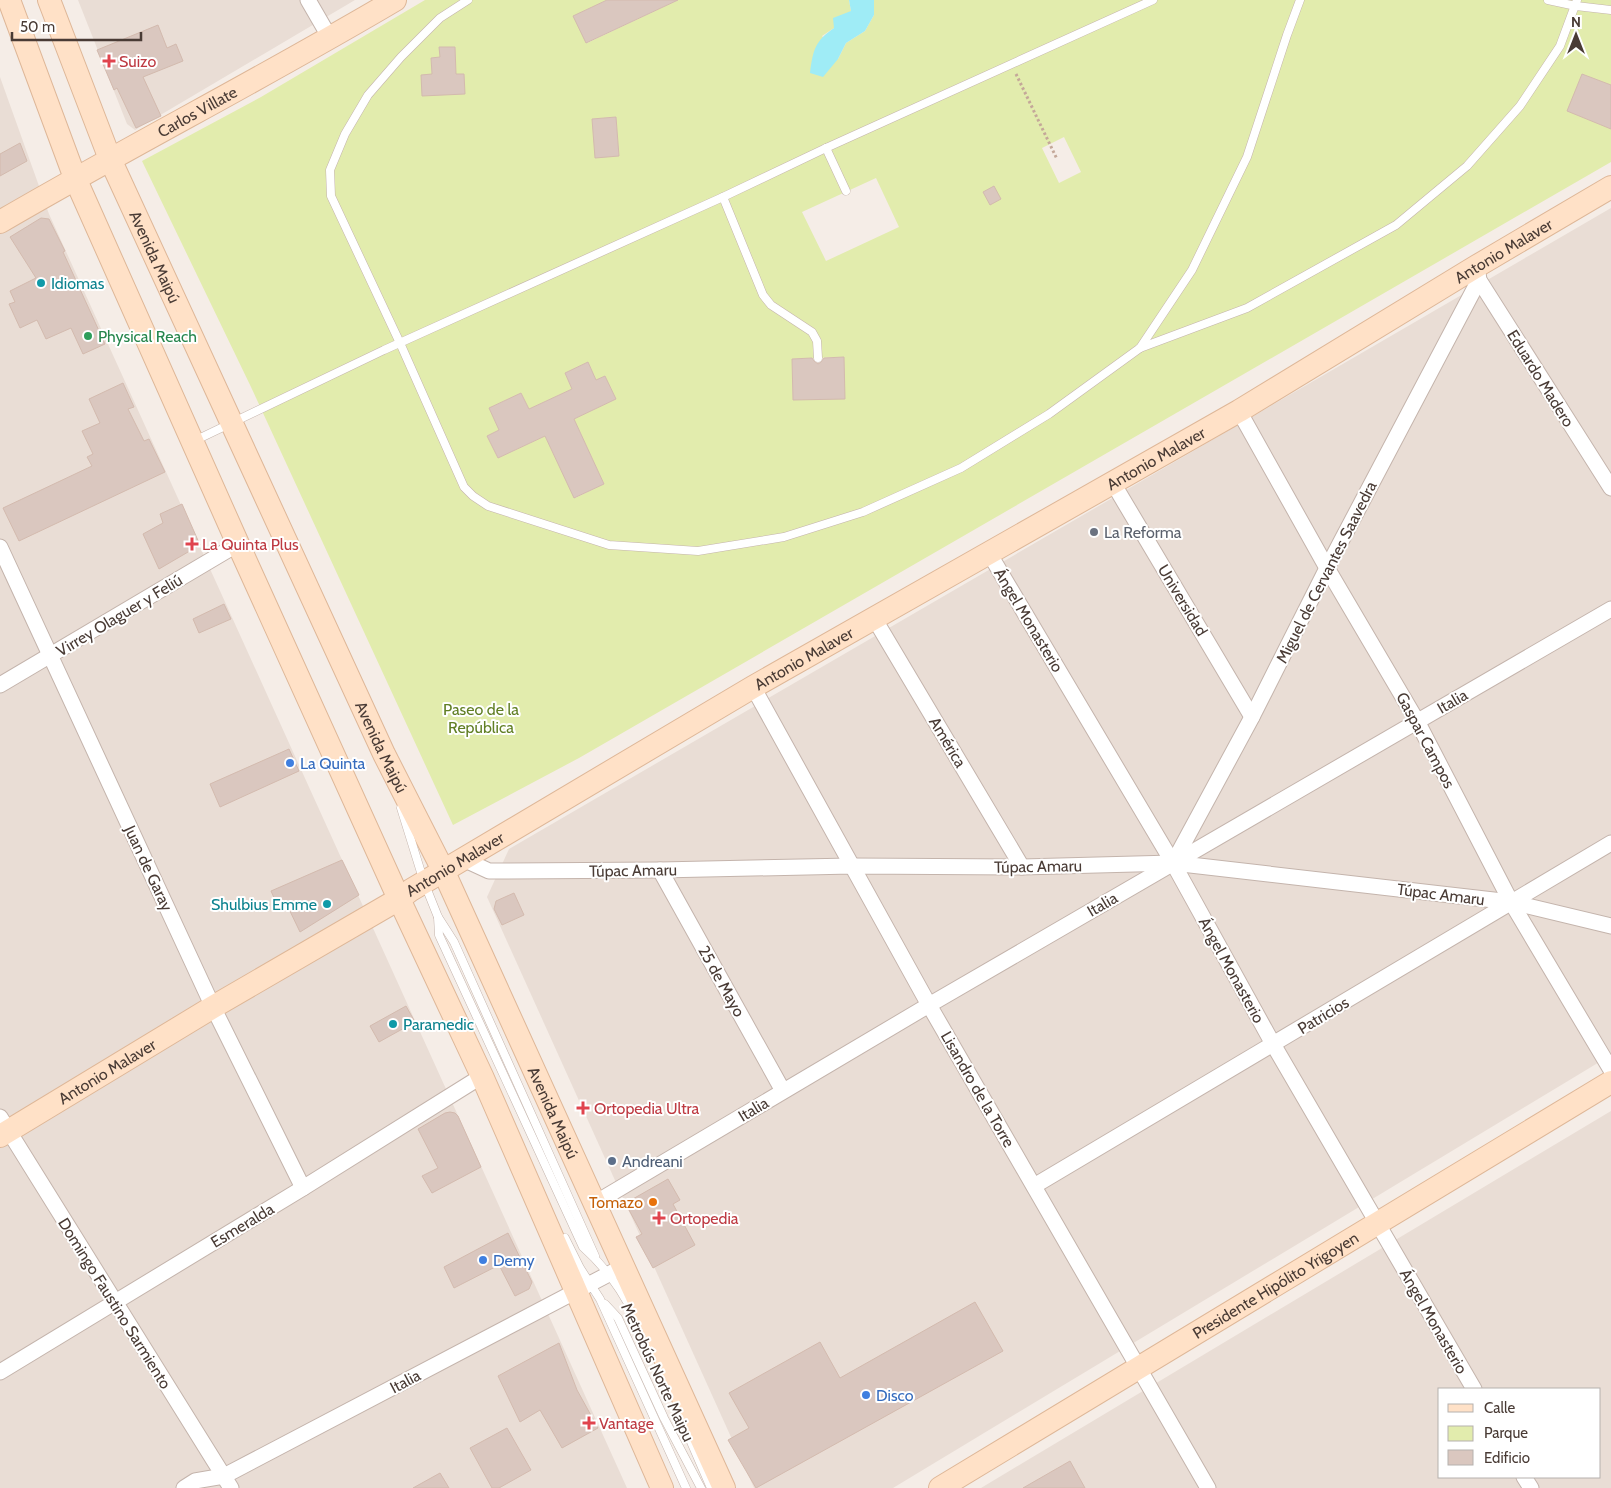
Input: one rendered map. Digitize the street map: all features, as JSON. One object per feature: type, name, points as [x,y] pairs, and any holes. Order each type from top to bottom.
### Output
[{"type":"main road","points":[[10,0],[76,178],[238,544],[399,898],[583,1287],[662,1488]]},
{"type":"main road","name":"Avenida Maipú","points":[[49,0],[110,159],[384,754],[443,870],[595,1203],[615,1270],[724,1488]]},
{"type":"main road","name":"Carlos Villate","points":[[0,222],[395,0]]},
{"type":"main road","name":"Antonio Malaver","points":[[3,1128],[399,898],[443,870],[753,687],[1239,412],[1478,273],[1611,187]]},
{"type":"main road","name":"Presidente Hipólito Yrigoyen","points":[[940,1488],[1611,1082]]},
{"type":"street","points":[[308,0],[330,38]]},
{"type":"street","name":"Eduardo Madero","points":[[1478,273],[1611,488]]},
{"type":"street","name":"Miguel de Cervantes Saavedra","points":[[1173,863],[1252,717],[1478,273]]},
{"type":"street","name":"Gaspar Campos","points":[[1239,412],[1327,568],[1417,721],[1511,902],[1611,1070]]},
{"type":"street","name":"Universidad","points":[[1113,483],[1252,717]]},
{"type":"street","name":"Virrey Olaguer y Feliú","points":[[0,685],[238,544]]},
{"type":"street","name":"Juan de Garay","points":[[0,547],[213,1006],[303,1188]]},
{"type":"street","name":"Ángel Monasterio","points":[[989,553],[1173,863],[1273,1044],[1473,1388]]},
{"type":"street","name":"Italia","points":[[595,1203],[929,1005],[1611,608]]},
{"type":"street","name":"América","points":[[874,618],[1022,866]]},
{"type":"street","name":"Lisandro de la Torre","points":[[753,687],[929,1005],[1208,1488]]},
{"type":"street","name":"Patricios","points":[[1034,1186],[1611,842]]},
{"type":"street","name":"Túpac Amaru","points":[[463,859],[489,871],[1173,863],[1511,902],[1611,926]]},
{"type":"street","name":"25 de Mayo","points":[[660,870],[783,1091]]},
{"type":"street","name":"Esmeralda","points":[[0,1372],[303,1188],[482,1076]]},
{"type":"street","name":"Domingo Faustino Sarmiento","points":[[3,1128],[228,1482]]},
{"type":"street","name":"Italia","points":[[184,1488],[195,1481],[228,1482],[615,1270]]},
{"type":"lane","points":[[468,0],[440,18],[401,57],[368,95],[345,134],[330,170],[331,196],[400,343],[464,487],[473,496],[488,506],[609,545],[698,551],[784,537],[863,512],[961,468],[1048,414],[1140,348],[1247,308],[1396,225],[1467,166],[1520,106],[1560,46],[1576,3]]},
{"type":"lane","points":[[192,441],[400,343],[723,198],[826,148],[1153,0]]},
{"type":"lane","points":[[1140,348],[1192,270],[1247,157],[1300,0]]},
{"type":"lane","points":[[1548,0],[1611,10]]},
{"type":"lane","points":[[826,148],[846,192]]},
{"type":"lane","points":[[723,198],[763,296],[771,305],[812,332],[818,342],[818,358]]},
{"type":"lane","name":"Metrobús Norte Maipu","points":[[384,754],[424,882],[438,917],[454,942],[597,1260]]},
{"type":"lane","name":"Metrobús Norte Maipu","points":[[438,917],[439,935],[529,1134],[583,1247],[597,1260],[615,1270],[627,1303],[635,1318]]},
{"type":"lane","name":"Metrobús Norte Maipu","points":[[483,1007],[492,1052]]},
{"type":"lane","name":"Metrobús Norte Maipu","points":[[474,1012],[502,1048]]},
{"type":"lane","points":[[482,1076],[549,1207]]},
{"type":"lane","name":"Metrobús Norte Maipu","points":[[538,1129],[544,1165]]},
{"type":"lane","name":"Metrobús Norte Maipu","points":[[529,1134],[553,1161]]},
{"type":"lane","name":"Metrobús Norte Maipu","points":[[562,1234],[580,1268],[583,1287],[600,1299],[618,1318],[664,1418],[701,1488]]},
{"type":"lane","name":"Metrobús Norte Maipu","points":[[600,1299],[686,1488]]},
{"type":"lane","name":"Metrobús Norte Maipu","points":[[664,1418],[675,1464]]},
{"type":"lane","name":"Metrobús Norte Maipu","points":[[656,1424],[671,1446],[685,1456]]},
{"type":"lane","name":"Metrobús Norte Maipu","points":[[687,1434],[712,1488]]},
{"type":"path","points":[[1012,65],[1058,159]]},
{"type":"shaded area","points":[[78,0],[355,0],[135,130],[127,124]]},
{"type":"shaded area","points":[[0,77],[49,214],[627,1488],[0,1488]]},
{"type":"shaded area","points":[[1611,208],[1611,1055],[893,1488],[754,1488],[487,897],[509,849]]},
{"type":"shaded area","points":[[1611,1111],[1611,1488],[981,1488]]},
{"type":"green space","name":"Paseo de la República","points":[[425,0],[607,0],[574,16],[587,43],[678,0],[849,0],[851,11],[834,28],[822,36],[838,59],[846,43],[865,31],[874,15],[874,0],[1611,0],[1611,162],[579,758],[453,825],[251,387],[142,161],[261,97]],"holes":[[[440,47],[455,47],[456,74],[432,74],[431,58],[440,57]],[[616,117],[619,155],[596,157],[592,119]],[[1064,137],[1081,172],[1059,183],[1042,148]],[[876,178],[899,227],[826,261],[802,212]],[[843,357],[793,400],[792,359]],[[588,362],[596,380],[605,376],[616,399],[574,419],[604,484],[575,498],[545,436],[498,458],[487,436],[499,430],[489,408],[521,393],[529,409],[572,389],[565,373]]]},
{"type":"water","points":[[849,0],[874,0],[874,15],[865,31],[846,43],[838,59],[823,77],[810,73],[816,47],[823,37],[834,28],[833,18],[851,11]]},
{"type":"building","points":[[607,0],[678,0],[586,43],[573,16]]},
{"type":"building","points":[[158,25],[167,48],[176,44],[183,61],[143,77],[161,116],[136,128],[117,88],[114,90],[97,50]]},
{"type":"building","points":[[439,47],[455,47],[456,74],[464,74],[465,94],[422,96],[421,75],[432,74],[431,58],[440,57]]},
{"type":"building","points":[[1582,74],[1611,85],[1611,129],[1567,111]]},
{"type":"building","points":[[616,117],[619,156],[595,158],[592,119]]},
{"type":"building","points":[[20,143],[27,161],[0,176],[0,154]]},
{"type":"building","points":[[994,186],[1001,199],[990,205],[983,192]]},
{"type":"building","points":[[41,218],[49,219],[65,251],[63,252],[105,344],[83,354],[71,328],[46,339],[37,320],[20,328],[9,304],[15,302],[10,291],[36,278],[10,237]]},
{"type":"building","points":[[844,357],[845,399],[793,400],[792,359],[812,358],[818,364],[824,358]]},
{"type":"building","points":[[588,362],[596,380],[605,376],[616,399],[574,419],[604,484],[574,498],[545,436],[498,458],[487,436],[499,430],[489,408],[521,393],[529,409],[572,389],[565,373]]},
{"type":"building","points":[[123,383],[134,407],[128,409],[144,441],[149,439],[165,472],[19,541],[3,508],[92,466],[87,457],[93,454],[82,431],[100,423],[89,399]]},
{"type":"building","points":[[182,504],[200,545],[159,569],[143,534],[163,523],[160,514]]},
{"type":"building","points":[[224,604],[231,619],[199,633],[193,619]]},
{"type":"building","points":[[289,749],[299,771],[220,807],[210,784]]},
{"type":"building","points":[[342,860],[359,895],[300,932],[288,907],[280,911],[271,891]]},
{"type":"building","points":[[514,893],[524,915],[502,925],[494,909],[496,901]]},
{"type":"building","name":"Paramedic","points":[[406,1006],[415,1022],[379,1042],[370,1026]]},
{"type":"building","points":[[450,1112],[458,1116],[481,1167],[432,1193],[422,1176],[438,1168],[418,1129]]},
{"type":"building","points":[[668,1179],[680,1200],[673,1204],[695,1245],[653,1268],[636,1237],[642,1234],[629,1210],[631,1200]]},
{"type":"building","name":"Demy","points":[[508,1233],[532,1282],[529,1289],[515,1296],[499,1265],[454,1288],[444,1267]]},
{"type":"building","name":"Disco","points":[[975,1302],[1003,1351],[756,1488],[728,1440],[749,1428],[729,1393],[820,1342],[840,1378]]},
{"type":"building","points":[[559,1343],[577,1390],[598,1428],[562,1448],[540,1410],[520,1422],[498,1376]]},
{"type":"building","points":[[507,1428],[531,1470],[499,1488],[492,1488],[470,1448]]},
{"type":"building","points":[[1070,1461],[1085,1488],[1023,1488]]},
{"type":"building","points":[[440,1473],[449,1488],[413,1488]]},
{"type":"place","name":"Suizo","points":[[109,61]]},
{"type":"place","name":"Idiomas","points":[[41,283]]},
{"type":"place","name":"Physical Reach","points":[[88,336]]},
{"type":"place","name":"La Reforma","points":[[1094,532]]},
{"type":"place","name":"La Quinta Plus","points":[[192,544]]},
{"type":"place","name":"La Quinta","points":[[290,763]]},
{"type":"place","name":"Shulbius Emme","points":[[327,904]]},
{"type":"place","name":"Paramedic","points":[[393,1024]]},
{"type":"place","name":"Ortopedia Ultra","points":[[583,1108]]},
{"type":"place","name":"Andreani","points":[[612,1161]]},
{"type":"place","name":"Tomazo","points":[[653,1202]]},
{"type":"place","name":"Ortopedia","points":[[659,1218]]},
{"type":"place","name":"Demy","points":[[483,1260]]},
{"type":"place","name":"Disco","points":[[866,1395]]},
{"type":"place","name":"Vantage","points":[[589,1423]]}]
